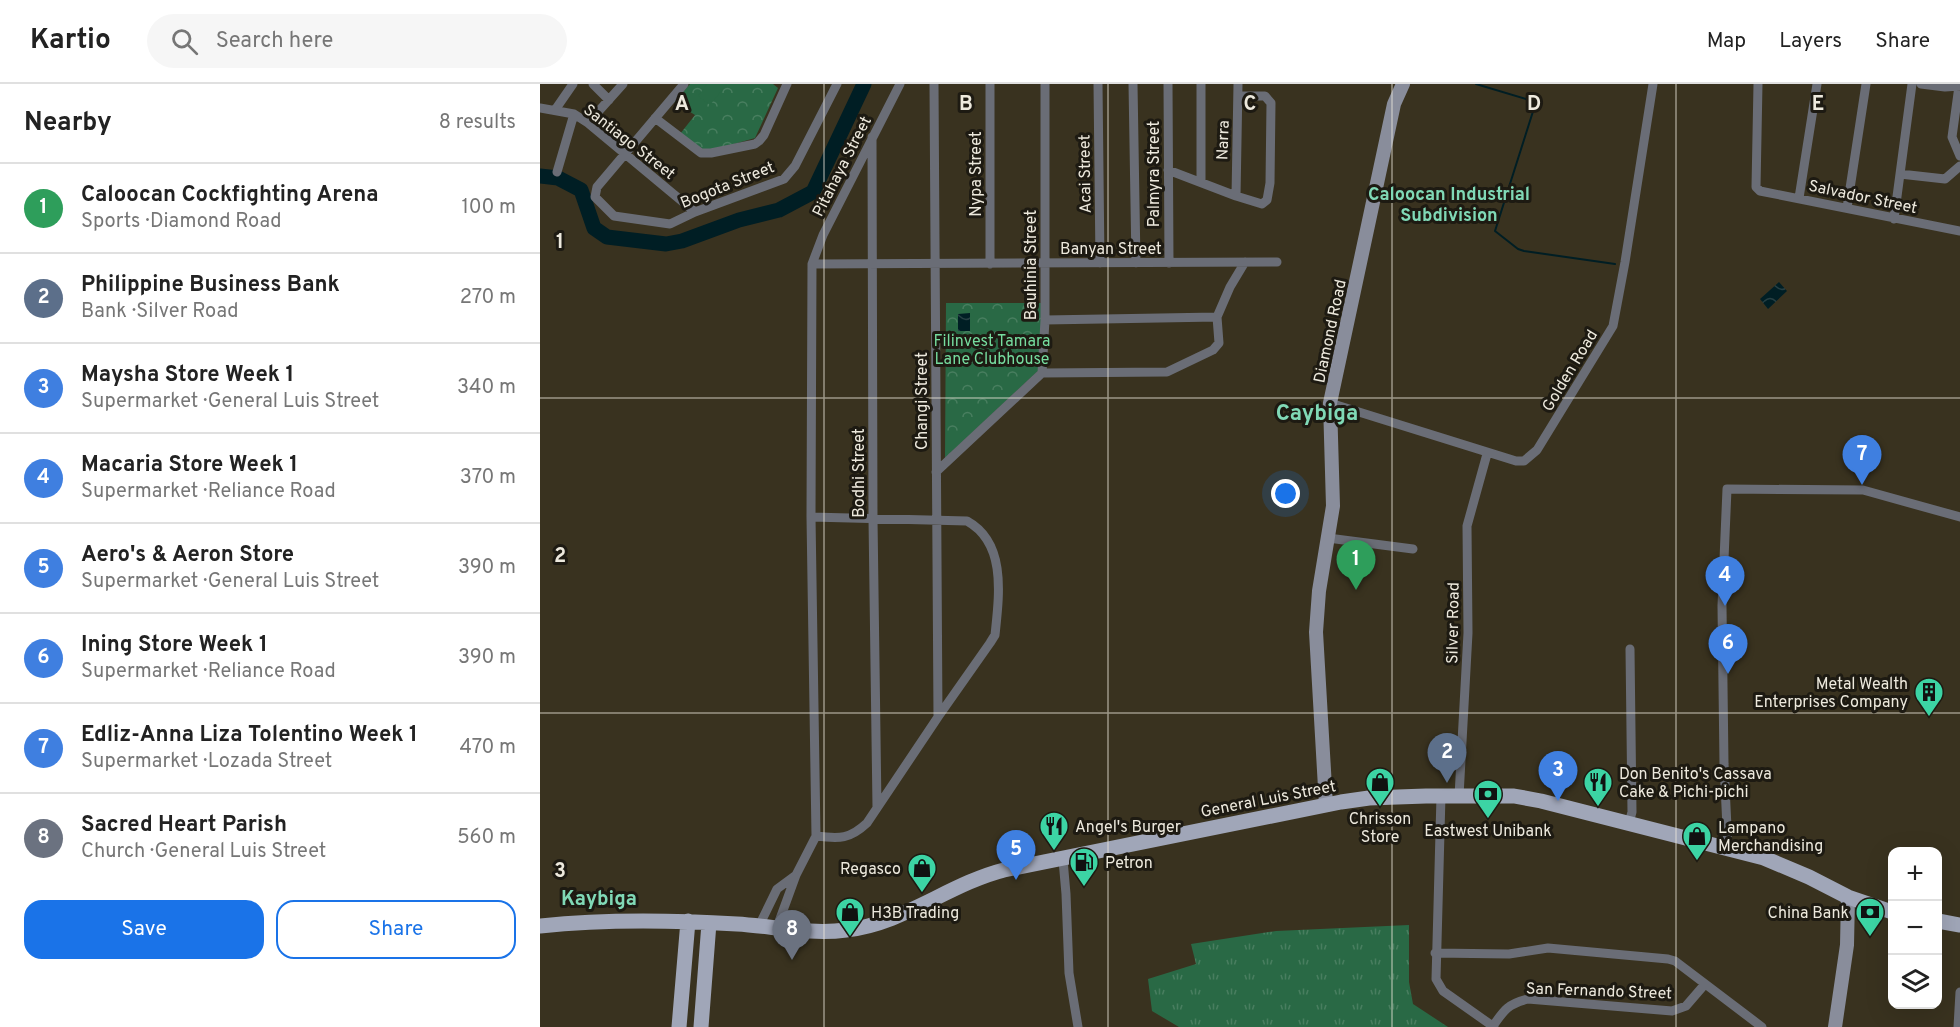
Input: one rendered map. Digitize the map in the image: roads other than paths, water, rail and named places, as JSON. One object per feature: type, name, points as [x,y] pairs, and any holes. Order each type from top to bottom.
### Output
[{"type":"main road","name":"Diamond Road","points":[[1326,805],[1316,632],[1319,591],[1334,506],[1330,403],[1394,104],[1403,84]]},
{"type":"main road","name":"General Luis Street","points":[[540,926],[602,922],[708,930],[759,926],[827,931],[859,929],[895,917],[978,878],[1004,870],[1063,860],[1326,805],[1369,798],[1441,796],[1514,796],[1541,801],[1782,865],[1848,897],[1888,910]]},
{"type":"main road","points":[[1835,1027],[1847,945],[1848,897]]},
{"type":"main road","points":[[1942,922],[1960,925]]},
{"type":"main road","points":[[679,1027],[687,929]]},
{"type":"main road","points":[[701,1027],[708,930]]},
{"type":"street","points":[[555,110],[573,84]]},
{"type":"street","points":[[593,84],[609,100]]},
{"type":"street","points":[[588,123],[623,84]]},
{"type":"street","points":[[625,154],[684,84]]},
{"type":"street","points":[[655,118],[701,153],[755,144],[764,135],[787,84]]},
{"type":"street","name":"Bogota Street","points":[[625,154],[597,186],[595,197],[614,216],[670,224],[694,212],[784,179],[795,166],[837,84]]},
{"type":"street","name":"Pitahaya Street","points":[[812,264],[823,235],[900,84]]},
{"type":"street","name":"Changi Street","points":[[934,84],[938,717]]},
{"type":"street","name":"Nypa Street","points":[[990,84],[990,264]]},
{"type":"street","name":"Bauhinia Street","points":[[1042,373],[1045,320],[1046,84]]},
{"type":"street","name":"Acai Street","points":[[1098,84],[1100,263]]},
{"type":"street","points":[[1133,84],[1136,263]]},
{"type":"street","name":"Palmyra Street","points":[[1168,84],[1169,263]]},
{"type":"street","points":[[1201,84],[1201,181]]},
{"type":"street","name":"Narra","points":[[1236,196],[1238,84]]},
{"type":"street","name":"Golden Road","points":[[1330,403],[1516,461],[1524,461],[1531,456],[1559,416],[1613,326],[1653,84]]},
{"type":"street","name":"Salvador Street","points":[[1758,84],[1756,187],[1760,191],[1960,231]]},
{"type":"street","points":[[1799,198],[1817,84]]},
{"type":"street","points":[[1847,208],[1866,84]]},
{"type":"street","points":[[1894,219],[1912,84]]},
{"type":"street","points":[[1921,84],[1959,86],[1952,137],[1960,156]]},
{"type":"street","points":[[1168,170],[1262,204],[1267,200],[1270,183],[1271,103],[1265,96],[1239,96]]},
{"type":"street","name":"Santiago Street","points":[[540,108],[574,114],[588,123],[694,212]]},
{"type":"street","points":[[557,172],[574,114]]},
{"type":"street","name":"Bodhi Street","points":[[873,137],[873,519],[877,808]]},
{"type":"street","points":[[1900,174],[1945,179],[1960,166]]},
{"type":"street","points":[[936,472],[1042,373],[1167,372],[1214,350],[1219,343],[1220,332],[1217,317],[1230,287],[1245,262]]},
{"type":"street","name":"Banyan Street","points":[[812,264],[1277,262]]},
{"type":"street","points":[[777,927],[796,875],[816,836],[811,518],[812,264]]},
{"type":"street","points":[[1045,320],[1217,317]]},
{"type":"street","name":"Silver Road","points":[[1459,796],[1468,633],[1467,526],[1487,453]]},
{"type":"street","points":[[1728,849],[1724,764],[1722,617],[1727,489],[1863,490],[1960,517]]},
{"type":"street","points":[[811,518],[967,521],[982,533],[993,551],[998,566],[995,635],[867,823],[854,834],[837,838],[816,836]]},
{"type":"street","points":[[1328,538],[1413,549]]},
{"type":"street","points":[[1629,824],[1632,812],[1630,649]]},
{"type":"street","points":[[1441,796],[1436,979],[1443,991],[1493,1027]]},
{"type":"street","points":[[1063,860],[1069,973],[1078,1027]]},
{"type":"street","points":[[759,926],[777,889],[796,875]]},
{"type":"street","points":[[1435,953],[1509,954],[1548,948],[1668,959],[1675,961],[1762,1027]]},
{"type":"street","name":"San Fernando Street","points":[[1493,1027],[1509,1006],[1514,1002],[1528,999],[1672,1011],[1686,1006],[1705,984]]},
{"type":"street","points":[[1958,1027],[1960,992]]},
{"type":"water","points":[[1779,282],[1787,291],[1768,309],[1760,299]]},
{"type":"water","points":[[970,313],[970,331],[958,331],[958,314]]},
{"type":"waterway","points":[[540,176],[558,178],[581,190],[594,228],[607,237],[666,244],[682,241],[739,220],[779,210],[813,192],[864,84]]},
{"type":"waterway","points":[[1476,84],[1536,102],[1495,231],[1524,251],[1615,264]]},
{"type":"place","name":"Edliz-Anna Liza Tolentino Week 1","points":[[1862,485]]},
{"type":"place","name":"Caloocan Cockfighting Arena","points":[[1356,590]]},
{"type":"place","name":"Macaria Store Week 1","points":[[1725,606]]},
{"type":"place","name":"Ining Store Week 1","points":[[1728,674]]},
{"type":"place","name":"Metal Wealth Enterprises Company","points":[[1929,718]]},
{"type":"place","name":"Philippine Business Bank","points":[[1447,783]]},
{"type":"place","name":"Maysha Store Week 1","points":[[1558,801]]},
{"type":"place","name":"Chrisson Store","points":[[1380,808]]},
{"type":"place","name":"Don Benito's Cassava Cake & Pichi-pichi","points":[[1598,808]]},
{"type":"place","name":"Eastwest Unibank","points":[[1488,820]]},
{"type":"place","name":"Angel's Burger","points":[[1054,852]]},
{"type":"place","name":"Lampano Merchandising","points":[[1697,862]]},
{"type":"place","name":"Aero's & Aeron Store","points":[[1016,880]]},
{"type":"place","name":"Petron","points":[[1084,888]]},
{"type":"place","name":"Regasco","points":[[922,894]]},
{"type":"place","name":"H3B Trading","points":[[850,938]]},
{"type":"place","name":"China Bank","points":[[1870,938]]},
{"type":"place","name":"Sacred Heart Parish","points":[[792,960]]},
{"type":"district","name":"Caloocan Industrial Subdivision","points":[[1449,204]]},
{"type":"district","name":"Caybiga","points":[[1317,412]]},
{"type":"district","name":"Kaybiga","points":[[599,898]]},
{"type":"park label","name":"Filinvest Tamara Lane Clubhouse","points":[[992,349]]}]
